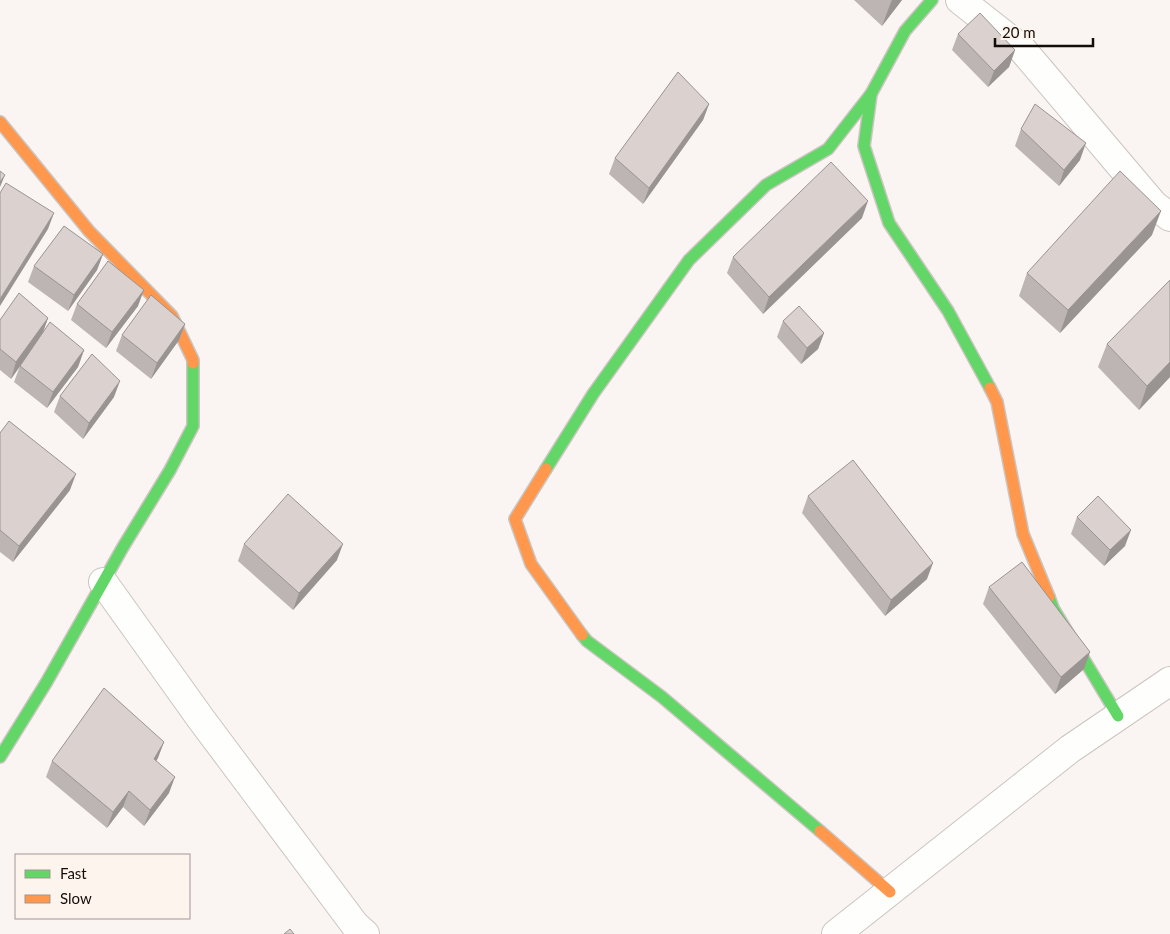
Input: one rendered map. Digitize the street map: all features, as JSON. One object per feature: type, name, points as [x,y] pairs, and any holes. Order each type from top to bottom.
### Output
[{"type":"street","points":[[890,892],[778,794],[662,697],[587,642],[531,564],[515,519],[593,394],[688,260],[766,185],[828,149],[871,94],[905,31],[932,0]]},
{"type":"street","points":[[960,0],[1021,48],[1154,206],[1170,217]]},
{"type":"street","points":[[871,94],[864,146],[889,223],[948,311],[997,402],[1023,534],[1053,608],[1118,716]]},
{"type":"street","points":[[0,122],[89,231],[172,316],[192,360],[192,426],[170,470],[0,758]]},
{"type":"street","points":[[103,582],[219,743],[355,925],[365,934]]},
{"type":"street","points":[[836,934],[1070,749],[1170,681]]},
{"type":"building","points":[[980,13],[1015,50],[994,71],[958,34]]},
{"type":"building","points":[[678,72],[709,104],[649,188],[615,158]]},
{"type":"building","points":[[1035,104],[1086,143],[1064,170],[1021,129]]},
{"type":"building","points":[[831,162],[868,201],[769,297],[733,257]]},
{"type":"building","points":[[0,171],[5,175],[0,182]]},
{"type":"building","points":[[1120,171],[1161,211],[1068,310],[1027,273]]},
{"type":"building","points":[[6,183],[54,213],[0,299],[0,193]]},
{"type":"building","points":[[64,226],[103,254],[74,295],[34,266]]},
{"type":"building","points":[[108,261],[144,290],[112,332],[77,304]]},
{"type":"building","points":[[1170,280],[1170,362],[1147,386],[1107,344]]},
{"type":"building","points":[[19,293],[48,318],[16,362],[0,349],[0,320]]},
{"type":"building","points":[[151,295],[185,324],[157,363],[122,335]]},
{"type":"building","points":[[799,306],[824,333],[807,348],[783,321]]},
{"type":"building","points":[[50,322],[84,350],[53,392],[20,366]]},
{"type":"building","points":[[92,354],[120,381],[89,423],[60,396]]},
{"type":"building","points":[[9,421],[76,474],[19,546],[0,530],[0,433]]},
{"type":"building","points":[[853,460],[933,563],[891,600],[808,496]]},
{"type":"building","points":[[288,494],[343,544],[299,593],[244,544]]},
{"type":"building","points":[[1098,496],[1131,530],[1110,550],[1077,517]]},
{"type":"building","points":[[1022,562],[1090,652],[1061,677],[989,587]]},
{"type":"building","points":[[104,688],[164,742],[154,759],[175,777],[150,810],[129,791],[113,812],[52,761]]},
{"type":"building","points":[[290,929],[294,934],[284,934]]},
{"type":"traffic: fast","points":[[932,0],[905,31],[871,94],[864,146],[889,223],[948,311],[990,388]]},
{"type":"traffic: fast","points":[[546,469],[593,394],[689,260],[766,185],[828,149],[871,94]]},
{"type":"traffic: fast","points":[[0,757],[46,683],[123,547],[170,470],[193,426],[193,363]]},
{"type":"traffic: fast","points":[[1049,597],[1053,608],[1118,716]]},
{"type":"traffic: fast","points":[[582,635],[587,641],[662,697],[820,831]]},
{"type":"traffic: slow","points":[[0,122],[89,231],[172,316],[193,363]]},
{"type":"traffic: slow","points":[[990,388],[997,402],[1023,534],[1049,597]]},
{"type":"traffic: slow","points":[[546,469],[515,519],[531,564],[582,635]]},
{"type":"traffic: slow","points":[[820,831],[890,892]]}]
